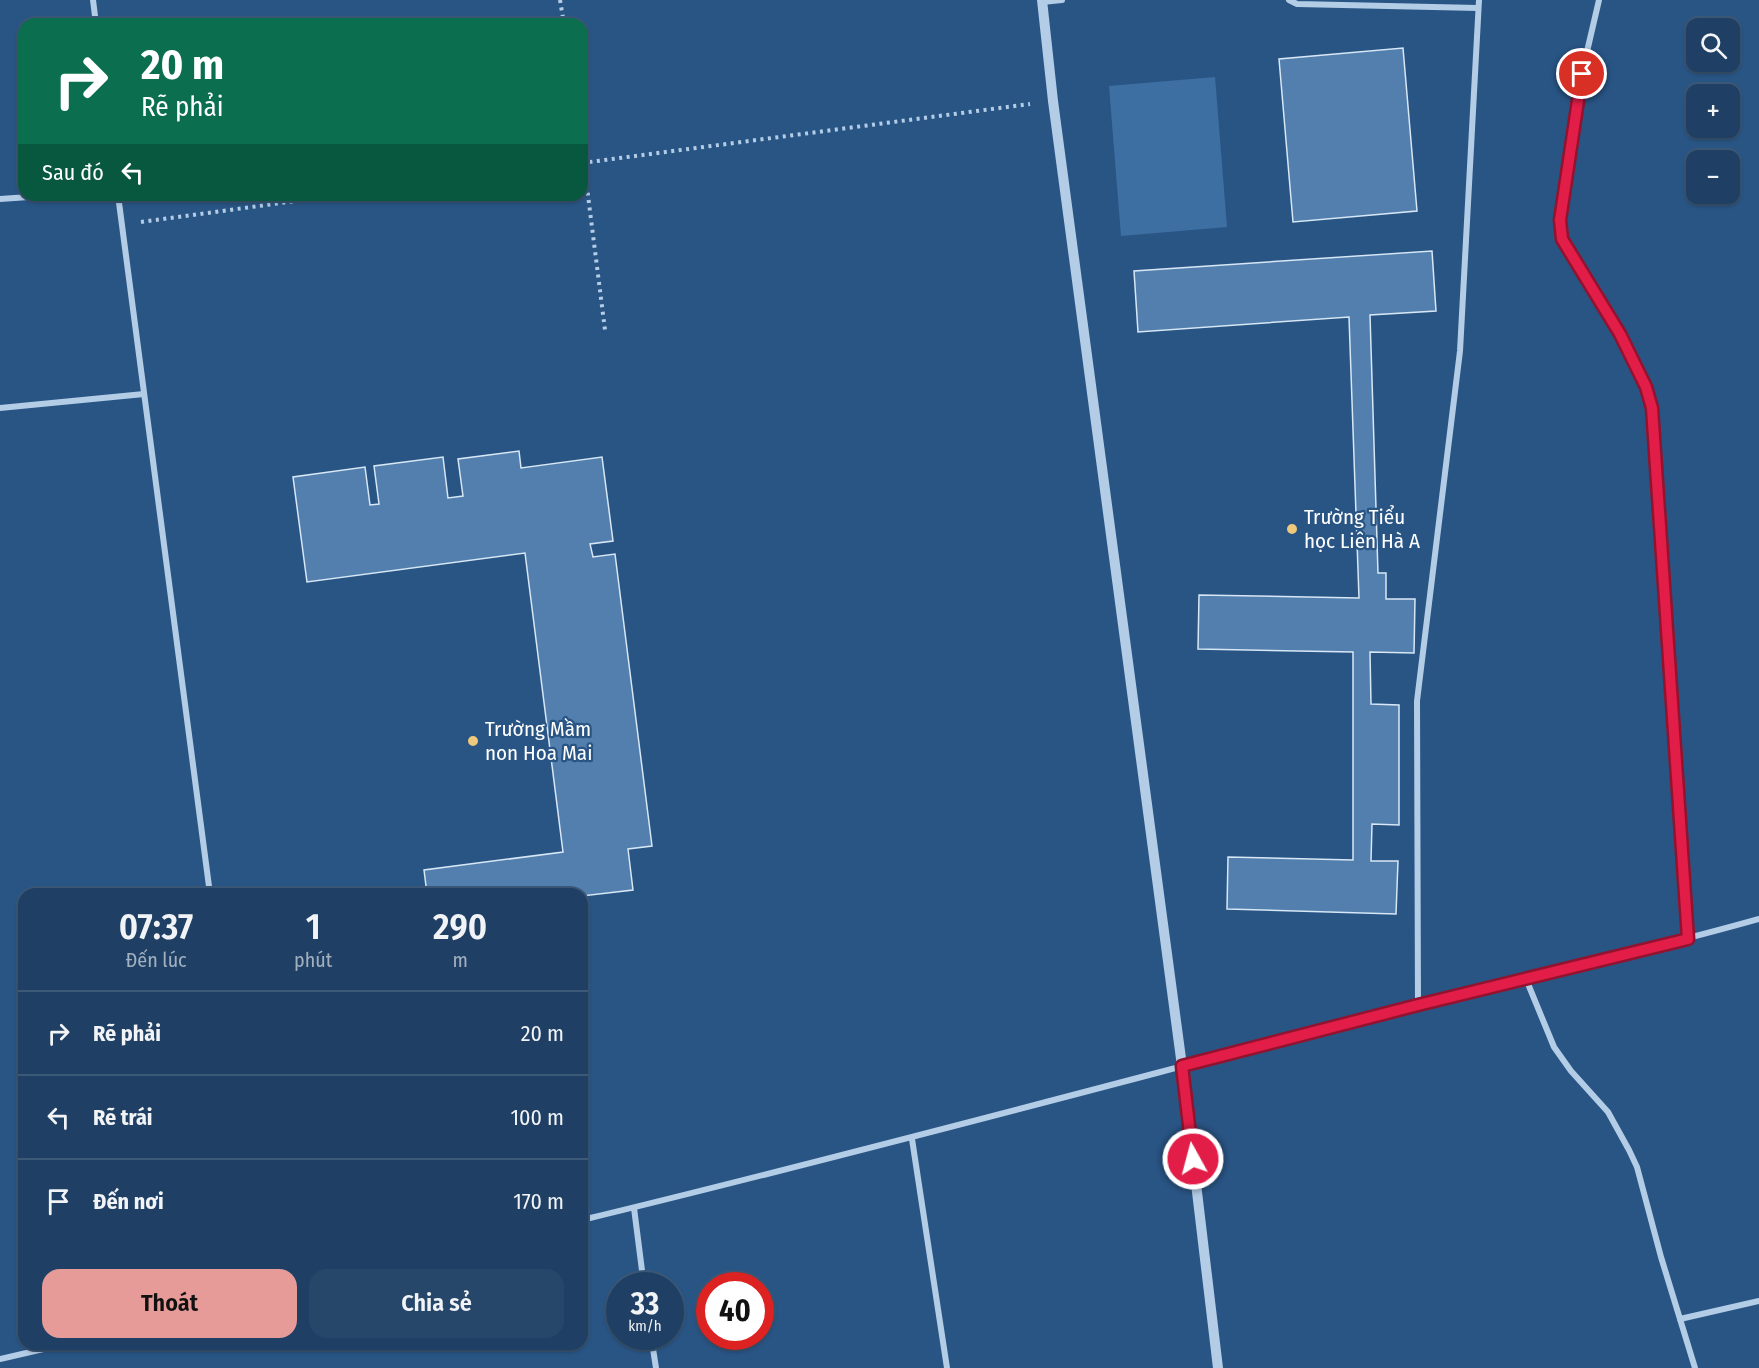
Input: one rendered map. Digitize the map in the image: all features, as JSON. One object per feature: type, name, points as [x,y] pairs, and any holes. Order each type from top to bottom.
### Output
[{"type":"street","points":[[93,0],[95,18]]},
{"type":"street","points":[[1062,0],[1042,1],[1053,101],[1182,1066],[1218,1368]]},
{"type":"street","points":[[1289,0],[1297,4],[1478,8]]},
{"type":"street","points":[[1418,1005],[1417,701],[1460,351],[1479,0]]},
{"type":"street","points":[[1599,0],[1582,74],[1560,220],[1562,239],[1620,334],[1646,387],[1652,408],[1688,939]]},
{"type":"street","points":[[0,199],[18,198]]},
{"type":"street","points":[[119,201],[209,888]]},
{"type":"street","points":[[0,408],[144,394]]},
{"type":"street","points":[[588,1219],[912,1139],[1182,1066],[1688,939],[1759,919]]},
{"type":"street","points":[[1526,979],[1554,1047],[1571,1071],[1608,1112],[1637,1167],[1661,1257],[1695,1368]]},
{"type":"street","points":[[912,1139],[947,1368]]},
{"type":"street","points":[[634,1208],[642,1272]]},
{"type":"street","points":[[1680,1319],[1759,1301]]},
{"type":"street","points":[[0,1359],[39,1350]]},
{"type":"street","points":[[653,1350],[656,1368]]},
{"type":"path","points":[[560,0],[563,18]]},
{"type":"path","points":[[588,162],[1053,101]]},
{"type":"path","points":[[122,224],[295,201]]},
{"type":"path","points":[[588,201],[604,330]]},
{"type":"shaded area","points":[[1215,77],[1227,227],[1121,236],[1109,86]]},
{"type":"building","points":[[1403,48],[1417,211],[1293,222],[1279,59]]},
{"type":"building","points":[[1432,251],[1436,311],[1370,315],[1378,573],[1386,573],[1386,599],[1415,599],[1414,653],[1370,652],[1371,704],[1399,705],[1399,825],[1372,824],[1371,861],[1398,861],[1396,914],[1227,909],[1228,857],[1353,860],[1353,652],[1198,649],[1199,595],[1359,598],[1349,317],[1138,332],[1134,271]]},
{"type":"building","points":[[519,451],[521,468],[602,457],[613,541],[590,544],[593,557],[615,554],[652,846],[628,849],[633,890],[588,895],[588,888],[426,888],[424,870],[563,852],[525,553],[307,582],[293,477],[365,467],[370,505],[379,504],[374,466],[443,457],[448,498],[463,496],[458,459]]},
{"type":"place","name":"Trường Tiểu học Liên Hà A","points":[[1292,529]]},
{"type":"place","name":"Trường Mầm non Hoa Mai","points":[[473,741]]},
{"type":"route","points":[[1193,1159],[1182,1066],[1688,939],[1652,408],[1646,387],[1620,334],[1562,239],[1560,220],[1582,74]]}]
